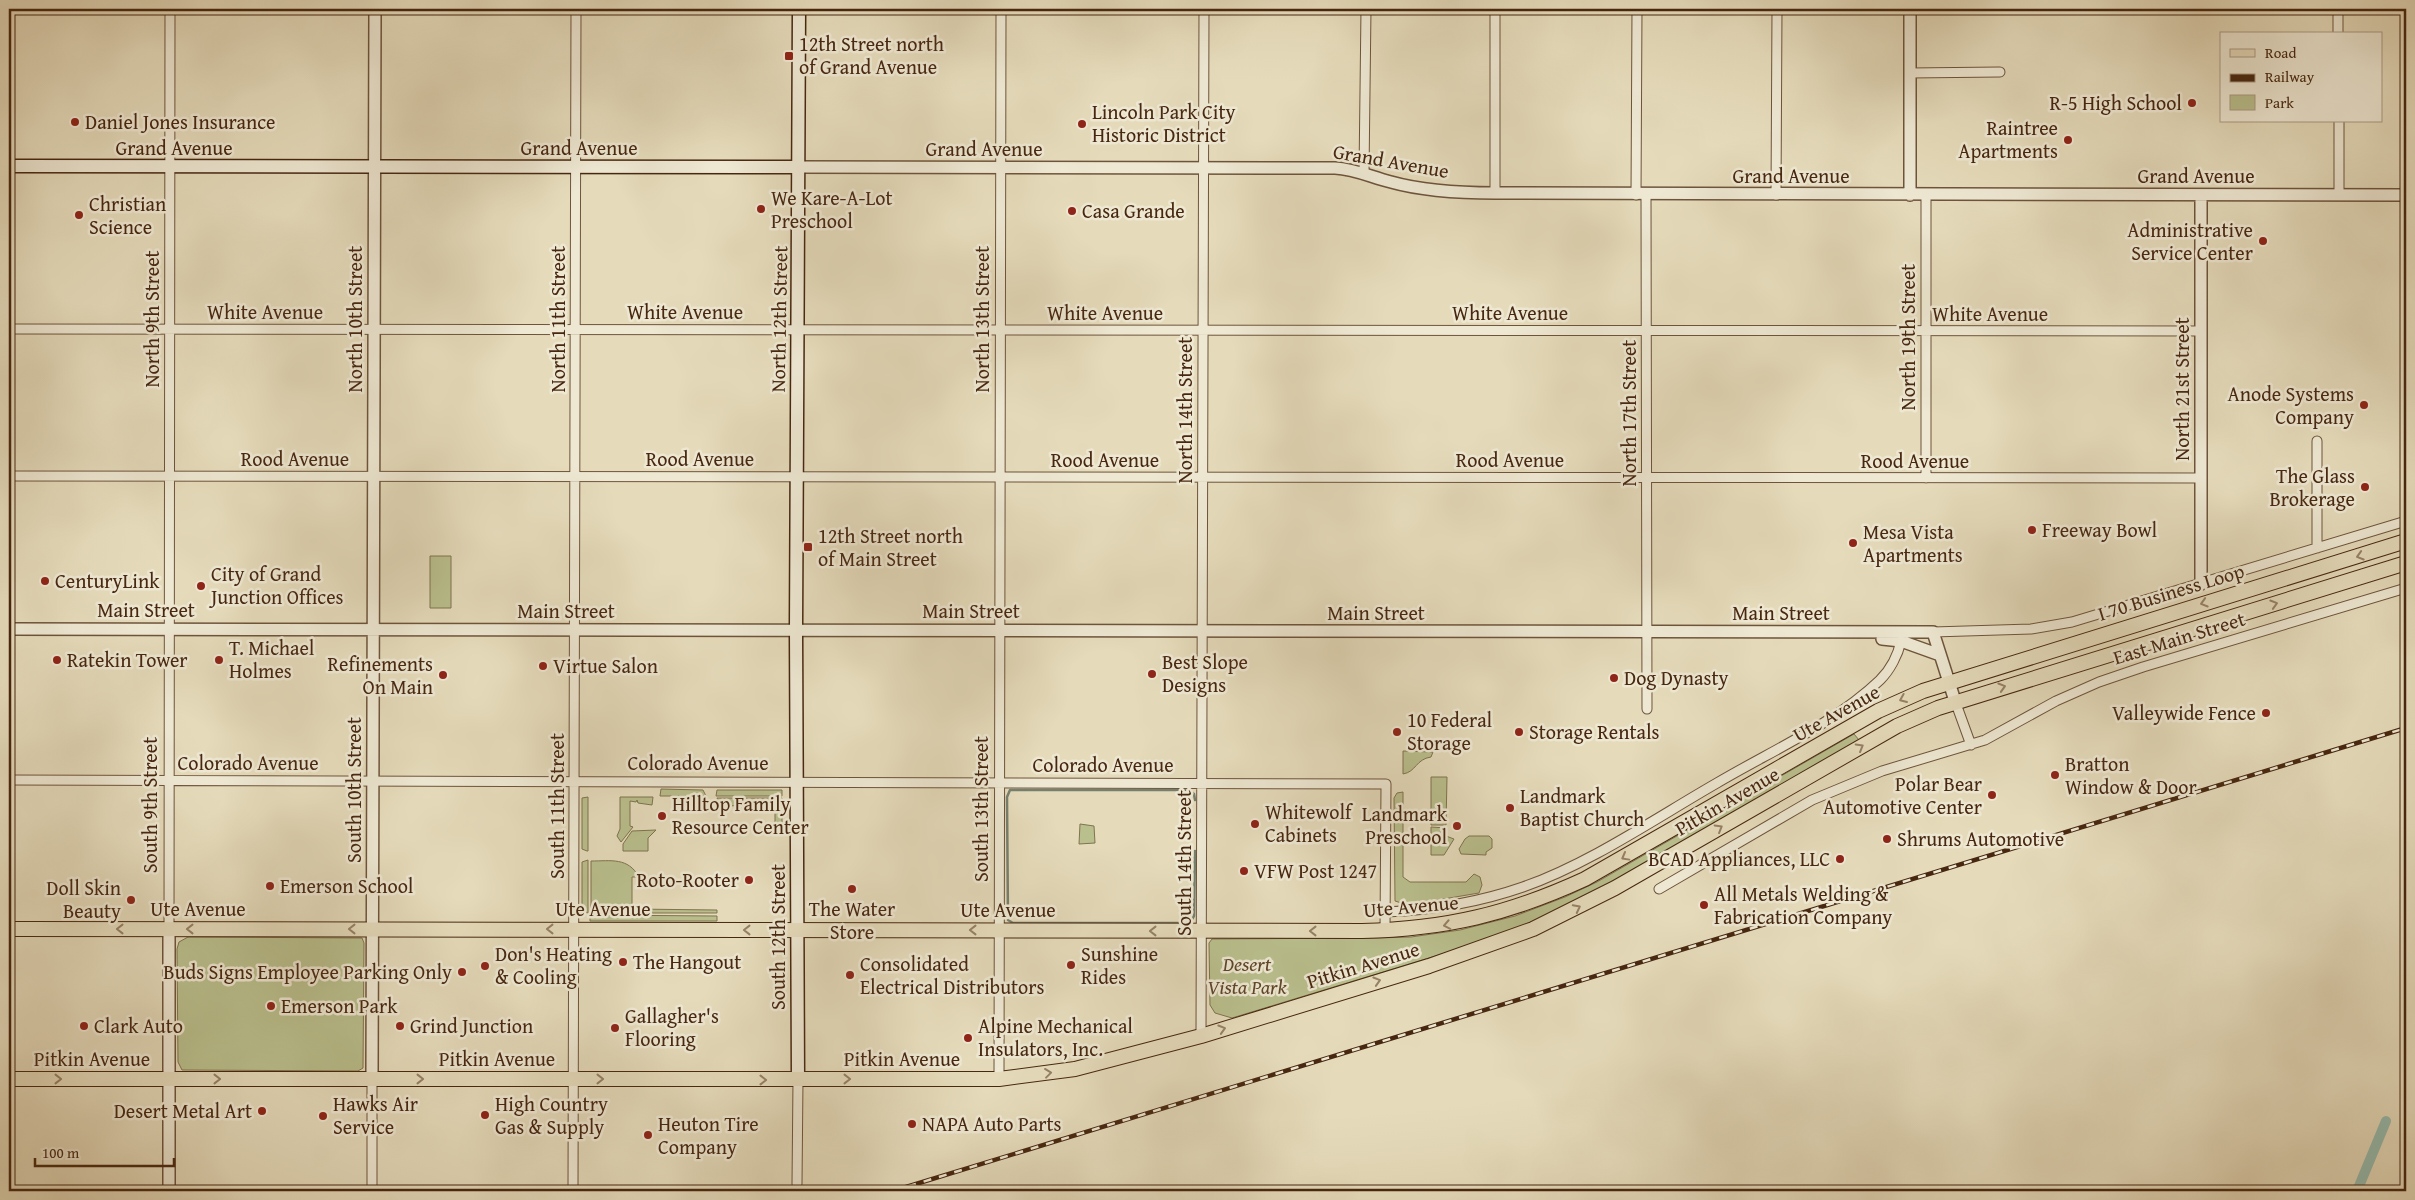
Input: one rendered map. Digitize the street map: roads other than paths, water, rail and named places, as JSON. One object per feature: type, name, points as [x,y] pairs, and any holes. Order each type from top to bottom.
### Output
[{"type":"main road","name":"North 12th Street","points":[[796,630],[799,9]]},
{"type":"main road","name":"Grand Avenue","points":[[9,166],[798,167]]},
{"type":"main road","name":"I 70 Business Loop","points":[[1948,681],[2406,541]]},
{"type":"main road","name":"I 70 Business Loop","points":[[1955,702],[2406,563]]},
{"type":"main road","name":"South 12th Street","points":[[796,630],[798,1080]]},
{"type":"main road","name":"Ute Avenue","points":[[9,929],[574,928],[1202,931],[1385,930],[1440,926],[1502,912],[1554,893],[1625,857],[1878,711],[1948,681]]},
{"type":"main road","name":"Pitkin Avenue","points":[[9,1079],[999,1079],[1075,1069],[1201,1036],[1430,966],[1533,929],[1615,888],[1897,726],[1955,702]]},
{"type":"street","name":"North 9th Street","points":[[169,629],[170,9]]},
{"type":"street","name":"North 10th Street","points":[[373,629],[375,9]]},
{"type":"street","name":"North 11th Street","points":[[575,630],[576,9]]},
{"type":"street","name":"North 13th Street","points":[[999,630],[1001,9]]},
{"type":"street","name":"North 14th Street","points":[[1202,631],[1204,9]]},
{"type":"street","points":[[1364,173],[1366,9]]},
{"type":"street","points":[[1495,193],[1496,9]]},
{"type":"street","name":"North 17th Street","points":[[1637,9],[1646,331],[1647,709]]},
{"type":"street","points":[[1776,195],[1777,9]]},
{"type":"street","points":[[1910,9],[1910,195]]},
{"type":"street","points":[[2338,9],[2338,32]]},
{"type":"street","points":[[1910,73],[2000,72]]},
{"type":"street","points":[[2339,122],[2339,195]]},
{"type":"street","name":"Grand Avenue","points":[[798,167],[1335,168],[1352,169],[1390,182],[1411,186],[1495,193],[1641,195],[2406,195]]},
{"type":"street","name":"North 19th Street","points":[[1926,195],[1926,478]]},
{"type":"street","name":"North 21st Street","points":[[2201,195],[2201,584]]},
{"type":"street","name":"White Avenue","points":[[9,329],[2201,331]]},
{"type":"street","points":[[2316,440],[2317,548]]},
{"type":"street","name":"Rood Avenue","points":[[9,476],[2201,478]]},
{"type":"street","points":[[1971,745],[1933,632],[2052,626],[2201,584],[2406,521]]},
{"type":"street","name":"East Main Street","points":[[1659,889],[1812,800],[1882,771],[1985,740],[2056,701],[2099,682],[2142,667],[2406,588]]},
{"type":"street","name":"Main Street","points":[[9,629],[1933,632]]},
{"type":"street","name":"South 9th Street","points":[[169,629],[169,1191]]},
{"type":"street","name":"South 10th Street","points":[[372,1191],[373,629]]},
{"type":"street","name":"South 11th Street","points":[[573,1191],[575,630]]},
{"type":"street","name":"South 13th Street","points":[[999,630],[999,1079]]},
{"type":"street","name":"South 14th Street","points":[[1201,1036],[1202,631]]},
{"type":"street","points":[[1813,632],[1901,641],[1940,655]]},
{"type":"street","points":[[1385,930],[1386,912],[1456,904],[1491,896],[1524,886],[1593,854],[1840,712],[1881,679],[1893,662],[1901,641]]},
{"type":"street","name":"Colorado Avenue","points":[[9,780],[1386,784],[1386,912]]},
{"type":"street","name":"South 12th Street","points":[[797,1184],[798,1080]]},
{"type":"waterway","points":[[1195,800],[1194,794],[1189,790],[1010,790],[1007,797],[1008,920],[1013,923],[1190,923],[1194,916],[1195,851]]},
{"type":"waterway","points":[[2357,1191],[2386,1121]]},
{"type":"railway","points":[[893,1191],[2406,728]]},
{"type":"place","name":"12th Street north of Grand Avenue","points":[[789,56]]},
{"type":"place","name":"R-5 High School","points":[[2192,103]]},
{"type":"place","name":"Daniel Jones Insurance","points":[[75,122]]},
{"type":"place","name":"Lincoln Park City Historic District","points":[[1082,124]]},
{"type":"place","name":"Raintree Apartments","points":[[2068,140]]},
{"type":"place","name":"We Kare-A-Lot Preschool","points":[[761,209]]},
{"type":"place","name":"Casa Grande","points":[[1072,211]]},
{"type":"place","name":"Christian Science","points":[[79,215]]},
{"type":"place","name":"Administrative Service Center","points":[[2263,241]]},
{"type":"place","name":"Anode Systems Company","points":[[2364,405]]},
{"type":"place","name":"The Glass Brokerage","points":[[2365,487]]},
{"type":"place","name":"Freeway Bowl","points":[[2032,530]]},
{"type":"place","name":"Mesa Vista Apartments","points":[[1853,543]]},
{"type":"place","name":"12th Street north of Main Street","points":[[808,547]]},
{"type":"place","name":"CenturyLink","points":[[45,581]]},
{"type":"place","name":"City of Grand Junction Offices","points":[[201,586]]},
{"type":"place","name":"Ratekin Tower","points":[[57,660]]},
{"type":"place","name":"T. Michael Holmes","points":[[219,660]]},
{"type":"place","name":"Virtue Salon","points":[[543,666]]},
{"type":"place","name":"Best Slope Designs","points":[[1152,674]]},
{"type":"place","name":"Refinements On Main","points":[[443,675]]},
{"type":"place","name":"Dog Dynasty","points":[[1614,678]]},
{"type":"place","name":"Valleywide Fence","points":[[2266,713]]},
{"type":"place","name":"10 Federal Storage","points":[[1397,732]]},
{"type":"place","name":"Storage Rentals","points":[[1519,732]]},
{"type":"place","name":"Bratton Window & Door","points":[[2055,775]]},
{"type":"place","name":"Polar Bear Automotive Center","points":[[1992,795]]},
{"type":"place","name":"Landmark Baptist Church","points":[[1510,808]]},
{"type":"place","name":"Hilltop Family Resource Center","points":[[662,816]]},
{"type":"place","name":"Whitewolf Cabinets","points":[[1255,824]]},
{"type":"place","name":"Landmark Preschool","points":[[1457,826]]},
{"type":"place","name":"Shrums Automotive","points":[[1887,839]]},
{"type":"place","name":"BCAD Appliances, LLC","points":[[1840,859]]},
{"type":"place","name":"VFW Post 1247","points":[[1244,871]]},
{"type":"place","name":"Roto-Rooter","points":[[749,880]]},
{"type":"place","name":"Emerson School","points":[[270,886]]},
{"type":"place","name":"The Water Store","points":[[852,889]]},
{"type":"place","name":"Doll Skin Beauty","points":[[131,900]]},
{"type":"place","name":"All Metals Welding & Fabrication Company","points":[[1704,905]]},
{"type":"place","name":"The Hangout","points":[[623,962]]},
{"type":"place","name":"Sunshine Rides","points":[[1071,965]]},
{"type":"place","name":"Don's Heating & Cooling","points":[[485,966]]},
{"type":"place","name":"Buds Signs Employee Parking Only","points":[[462,972]]},
{"type":"place","name":"Consolidated Electrical Distributors","points":[[850,975]]},
{"type":"place","name":"Emerson Park","points":[[271,1006]]},
{"type":"place","name":"Clark Auto","points":[[84,1026]]},
{"type":"place","name":"Grind Junction","points":[[400,1026]]},
{"type":"place","name":"Gallagher's Flooring","points":[[615,1028]]},
{"type":"place","name":"Alpine Mechanical Insulators, Inc.","points":[[968,1038]]},
{"type":"place","name":"Desert Metal Art","points":[[262,1111]]},
{"type":"place","name":"High Country Gas & Supply","points":[[485,1115]]},
{"type":"place","name":"Hawks Air Service","points":[[323,1116]]},
{"type":"place","name":"NAPA Auto Parts","points":[[912,1124]]},
{"type":"place","name":"Heuton Tire Company","points":[[648,1135]]},
{"type":"park label","name":"Desert Vista Park","points":[[1247,976]]}]
